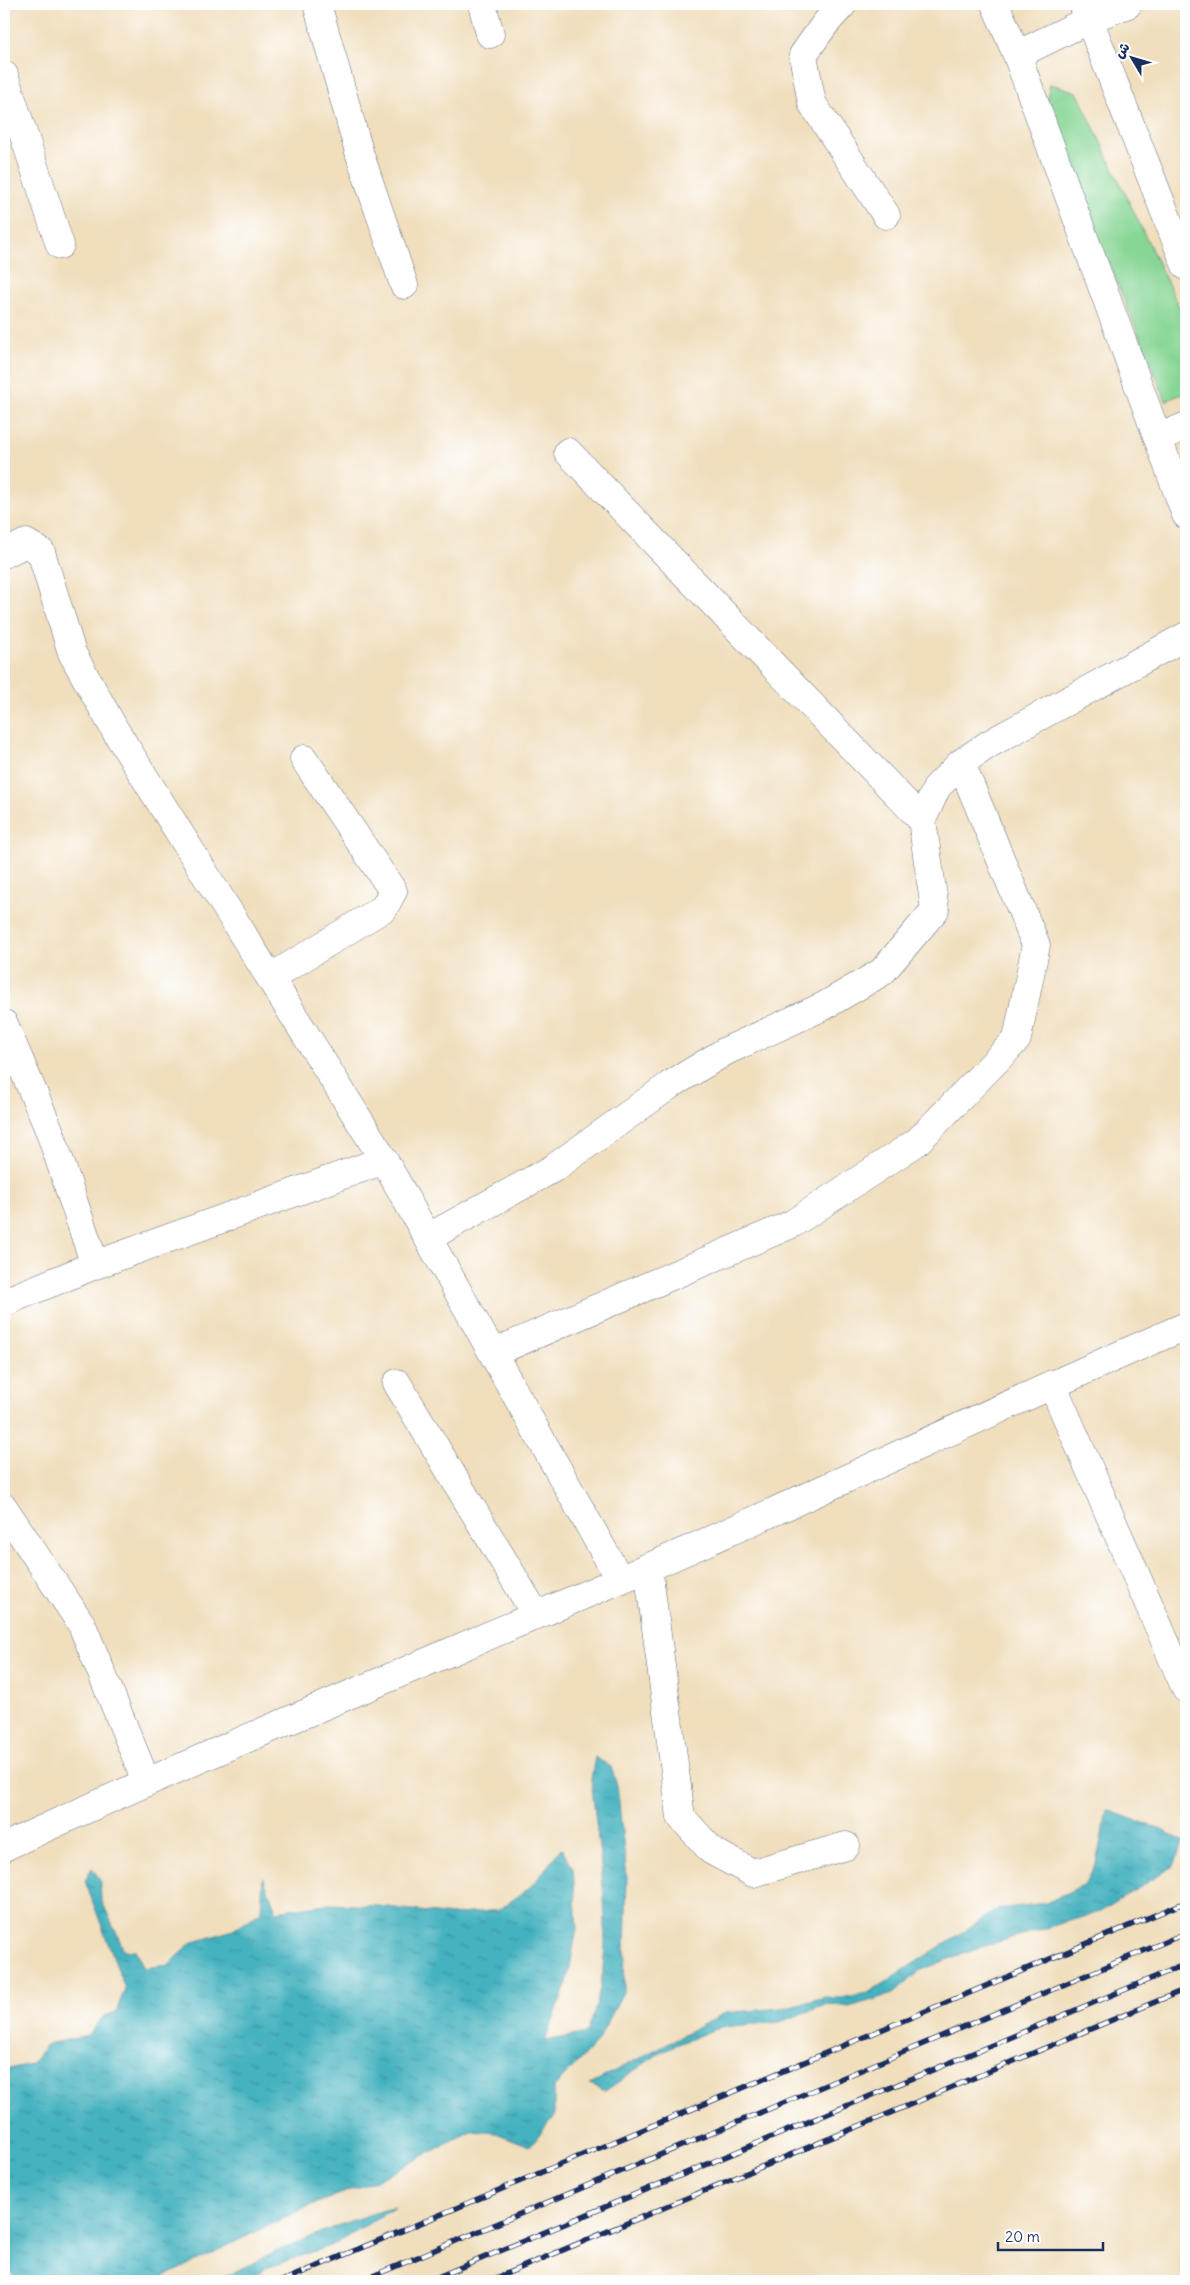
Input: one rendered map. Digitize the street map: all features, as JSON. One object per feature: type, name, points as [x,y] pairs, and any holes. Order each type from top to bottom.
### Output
[{"type":"street","points":[[317,4],[360,155],[404,285]]},
{"type":"street","points":[[482,4],[490,34]]},
{"type":"street","points":[[843,4],[824,24],[803,55],[812,103],[886,215]]},
{"type":"street","points":[[996,4],[1017,55],[1186,515]]},
{"type":"street","points":[[1017,55],[1086,11],[1128,4]]},
{"type":"street","points":[[1086,11],[1185,260]]},
{"type":"street","points":[[4,75],[60,245]]},
{"type":"street","points":[[1158,438],[1186,426]]},
{"type":"street","points":[[568,452],[922,820]]},
{"type":"street","points":[[4,554],[26,543],[41,552],[72,653],[115,730],[384,1160],[620,1580]]},
{"type":"street","points":[[428,1237],[554,1168],[670,1085],[726,1051],[824,1006],[882,972],[935,910],[922,820],[937,787],[961,763],[989,744],[1186,636]]},
{"type":"street","points":[[270,978],[384,908],[393,891],[304,758]]},
{"type":"street","points":[[493,1353],[792,1224],[917,1142],[1017,1039],[1036,945],[961,763]]},
{"type":"street","points":[[4,1024],[50,1132],[95,1265]]},
{"type":"street","points":[[4,1302],[95,1265],[384,1160]]},
{"type":"street","points":[[4,1847],[146,1781],[620,1580],[1052,1384],[1186,1326]]},
{"type":"street","points":[[397,1383],[536,1615]]},
{"type":"street","points":[[1052,1384],[1186,1689]]},
{"type":"street","points":[[4,1508],[82,1625],[146,1781]]},
{"type":"street","points":[[648,1567],[681,1817],[712,1852],[753,1873],[846,1846]]},
{"type":"green space","points":[[1050,84],[1077,92],[1186,322],[1186,392],[1166,401],[1045,108]]},
{"type":"water","points":[[595,1757],[611,1767],[617,1785],[627,1878],[624,1990],[598,2041],[554,2087],[554,2116],[530,2146],[496,2133],[471,2131],[375,2181],[309,2206],[157,2280],[71,2281],[69,2273],[47,2280],[18,2281],[9,2271],[4,2256],[4,2070],[31,2064],[47,2044],[88,2036],[103,2017],[116,2012],[125,1989],[85,1881],[92,1868],[100,1880],[101,1899],[124,1950],[136,1951],[144,1968],[168,1965],[191,1943],[233,1930],[261,1912],[263,1877],[276,1911],[327,1904],[380,1906],[451,1915],[499,1910],[534,1884],[561,1848],[573,1868],[577,1928],[567,1983],[545,2041],[587,2033],[597,2003],[603,1972],[605,1940],[602,1875],[591,1779]]},
{"type":"water","points":[[1107,1810],[1155,1827],[1184,1841],[1174,1866],[1100,1912],[971,1950],[919,1971],[893,1994],[849,2007],[828,2004],[780,2022],[720,2027],[664,2050],[605,2091],[590,2084],[725,2013],[791,2007],[824,1997],[840,1998],[868,1993],[998,1909],[1046,1903],[1085,1884],[1096,1864]]},
{"type":"water","points":[[395,2207],[338,2243],[266,2268],[247,2281],[216,2281],[326,2230]]},
{"type":"railway","points":[[282,2281],[1186,1902]]},
{"type":"railway","points":[[361,2281],[1186,1933]]},
{"type":"railway","points":[[428,2281],[1186,1964]]},
{"type":"railway","points":[[489,2281],[1186,1989]]}]
